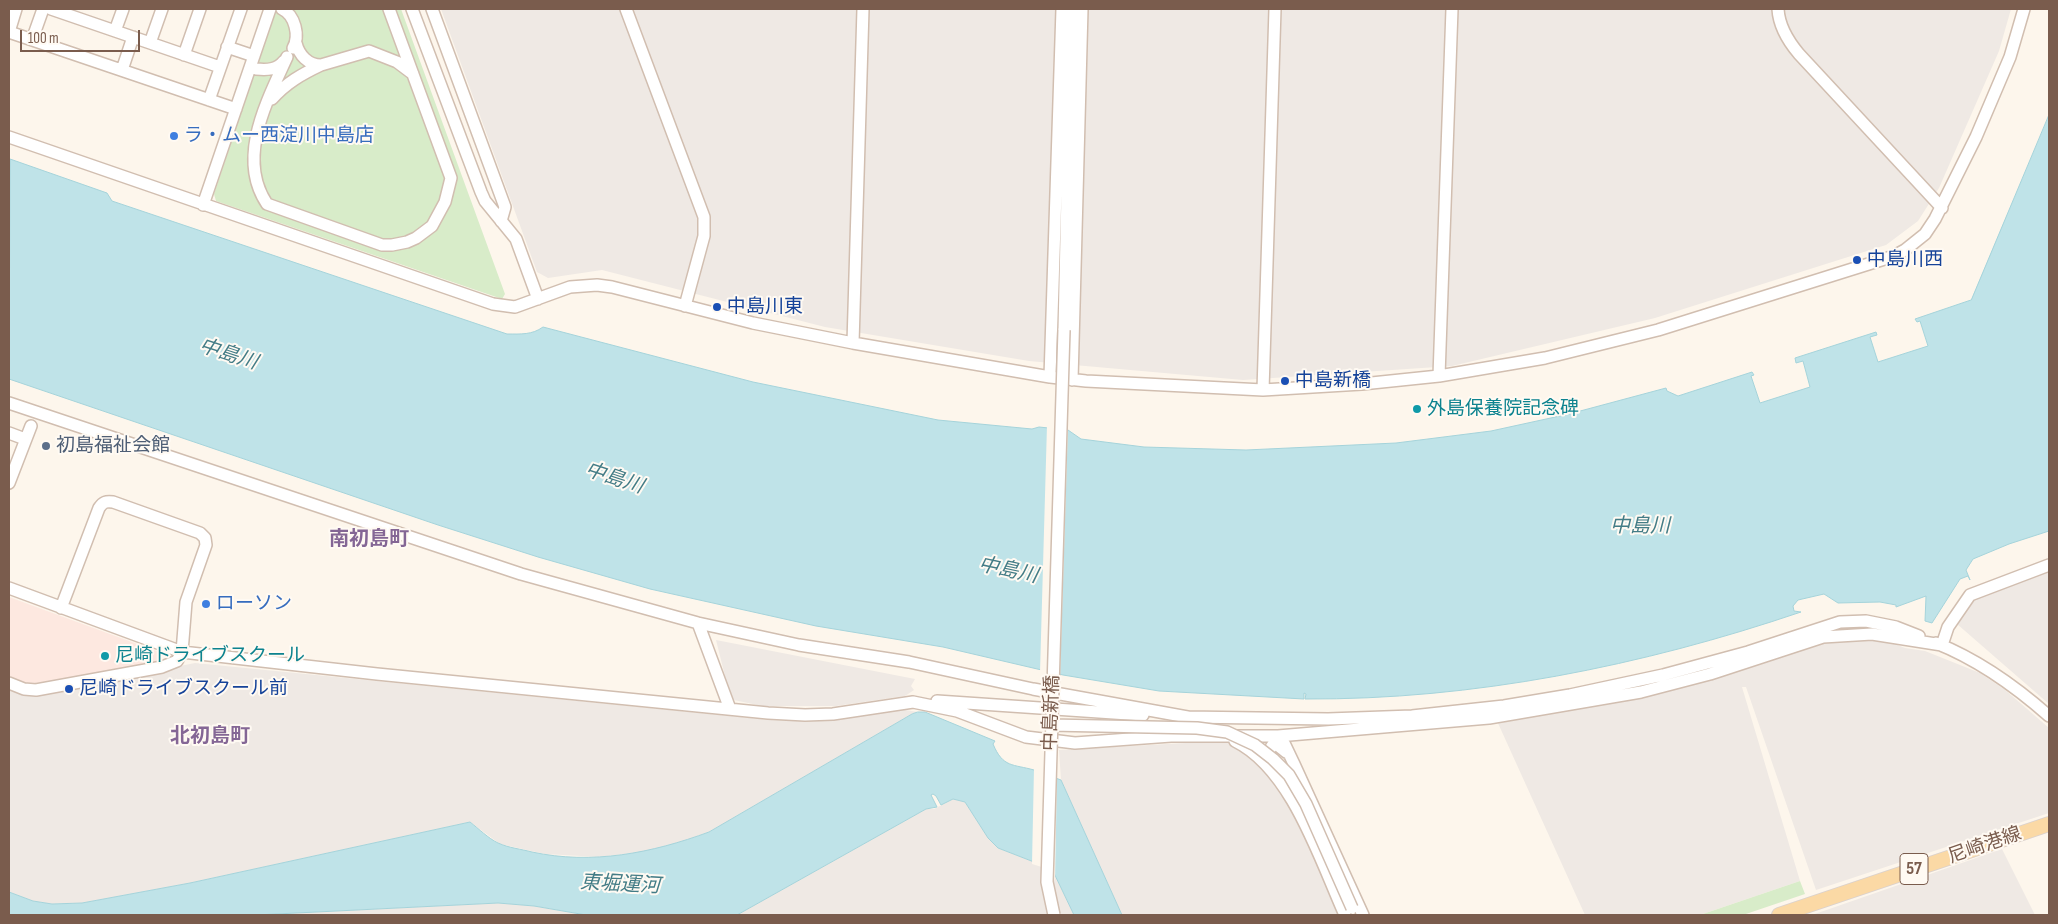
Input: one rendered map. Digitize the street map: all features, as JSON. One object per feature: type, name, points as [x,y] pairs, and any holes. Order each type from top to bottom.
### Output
[{"type":"main road","name":"尼崎港線","points":[[1779,915],[2049,824]]},
{"type":"street","points":[[16,9],[9,32],[236,108]]},
{"type":"street","points":[[32,40],[43,9]]},
{"type":"street","points":[[51,9],[81,14],[115,31],[220,67]]},
{"type":"street","points":[[115,31],[123,9]]},
{"type":"street","points":[[150,43],[162,9]]},
{"type":"street","points":[[184,55],[200,9]]},
{"type":"street","points":[[209,100],[240,9]]},
{"type":"street","points":[[203,205],[270,9]]},
{"type":"street","points":[[282,9],[292,17],[295,26]]},
{"type":"street","points":[[295,9],[298,50],[305,59],[314,65],[321,65]]},
{"type":"street","points":[[296,42],[266,105],[256,135],[254,163],[262,196],[267,204],[382,245],[399,244],[416,238],[432,226],[445,202],[451,178],[389,9]]},
{"type":"street","points":[[412,9],[485,202],[516,239],[538,299]]},
{"type":"street","points":[[432,9],[506,207],[501,221]]},
{"type":"street","points":[[626,9],[704,217],[704,236],[685,306]]},
{"type":"street","points":[[853,343],[863,9]]},
{"type":"street","points":[[1050,377],[1062,9]]},
{"type":"street","name":"中島新橋","points":[[1054,915],[1047,882],[1058,556],[1071,9]]},
{"type":"street","points":[[1072,380],[1082,9]]},
{"type":"street","points":[[1262,390],[1275,9]]},
{"type":"street","points":[[1440,376],[1452,9]]},
{"type":"street","points":[[1778,9],[1782,28],[1789,42],[1942,208]]},
{"type":"street","points":[[9,138],[493,304],[515,307],[570,287],[612,286],[685,306],[853,343],[1072,380],[1262,390],[1362,384],[1440,376],[1545,358],[1658,330],[1894,256],[1905,250],[1925,234],[1942,208],[1976,137],[2010,57],[2024,9]]},
{"type":"street","points":[[122,70],[133,37]]},
{"type":"street","points":[[227,47],[254,56]]},
{"type":"street","points":[[266,105],[281,88],[299,75],[321,65],[369,51],[397,62],[413,74]]},
{"type":"street","points":[[256,69],[267,70],[277,67],[288,57]]},
{"type":"street","points":[[9,403],[521,574],[698,623],[799,645],[909,662],[1033,689],[1193,718]]},
{"type":"street","points":[[9,483],[30,426]]},
{"type":"street","points":[[9,433],[25,439]]},
{"type":"street","points":[[9,683],[28,690],[36,690],[153,668],[177,661],[182,652],[186,602],[206,545],[205,538],[200,533],[107,501],[99,508],[61,608]]},
{"type":"street","points":[[1942,645],[1948,627],[1970,595],[2049,565]]},
{"type":"street","points":[[9,588],[182,652],[378,674],[805,715],[833,714],[913,702],[955,701],[1193,718],[1328,720],[1376,718],[1504,706],[1570,695],[1663,675],[1748,652],[1840,622],[1866,621],[1896,627],[1967,657],[2002,678],[2049,716]]},
{"type":"street","points":[[698,623],[730,709]]},
{"type":"street","points":[[913,702],[957,711],[1026,737],[1075,743],[1171,736],[1278,736],[1489,718],[1640,692],[1710,674],[1823,637],[1872,634],[1942,645]]},
{"type":"street","points":[[1051,725],[1197,728],[1227,732],[1255,745],[1289,775],[1302,796],[1351,913]]},
{"type":"street","points":[[1221,736],[1243,744],[1272,769],[1283,784],[1351,913]]},
{"type":"street","points":[[1278,736],[1284,743],[1294,764],[1363,915]]},
{"type":"street","points":[[1272,769],[1267,754],[1272,746],[1276,744],[1284,748],[1294,764]]},
{"type":"shaded area","points":[[441,9],[2011,9],[1999,51],[1939,188],[1918,221],[1886,245],[1655,318],[1452,366],[1243,380],[1029,361],[825,327],[602,270],[548,278],[537,272]]},
{"type":"shaded area","points":[[2049,566],[2049,704],[1957,624],[1973,596]]},
{"type":"shaded area","name":"尼崎ドライブスクール","points":[[9,597],[159,652],[161,657],[153,663],[28,685],[9,678]]},
{"type":"shaded area","points":[[1860,638],[1885,640],[1905,648],[1925,651],[1980,673],[2004,689],[2049,728],[2049,813],[1816,890],[1746,687],[1742,687],[1800,881],[1700,915],[1585,915],[1497,721],[1603,705],[1663,691],[1816,644]]},
{"type":"shaded area","points":[[716,640],[915,679],[911,686],[914,690],[905,696],[836,706],[762,706],[734,700],[730,696]]},
{"type":"shaded area","points":[[195,663],[770,720],[808,721],[899,709],[918,712],[709,832],[642,852],[599,857],[545,854],[500,844],[470,822],[190,883],[82,903],[52,904],[33,901],[9,892],[9,688],[34,695]]},
{"type":"shaded area","points":[[1222,741],[1235,744],[1270,772],[1292,807],[1341,915],[1122,915],[1061,780],[1059,750]]},
{"type":"shaded area","points":[[953,799],[965,802],[988,838],[998,848],[1052,869],[1074,915],[737,915],[926,809],[934,809]]},
{"type":"shaded area","points":[[2002,849],[2035,915],[1812,915]]},
{"type":"shaded area","points":[[498,903],[534,906],[586,915],[256,915]]},
{"type":"green space","points":[[276,9],[401,9],[505,294],[502,299],[216,201],[214,194]]},
{"type":"green space","points":[[1800,881],[1805,894],[1743,915],[1700,915]]},
{"type":"water","name":"中島川","points":[[2049,115],[2049,531],[2009,544],[1973,559],[1966,570],[1970,580],[1968,576],[1960,579],[1932,623],[1925,621],[1926,596],[1896,607],[1896,605],[1880,602],[1838,603],[1824,594],[1798,600],[1793,606],[1794,611],[1801,612],[1680,649],[1618,664],[1494,686],[1368,698],[1305,699],[1306,694],[1304,693],[1304,699],[1159,691],[1063,675],[943,647],[816,626],[650,589],[538,557],[438,525],[9,379],[10,159],[107,193],[112,201],[507,334],[530,333],[543,327],[753,382],[938,420],[1032,429],[1039,427],[1068,430],[1081,439],[1144,447],[1246,450],[1396,443],[1491,431],[1569,414],[1666,388],[1667,391],[1678,396],[1752,372],[1754,375],[1751,376],[1760,403],[1810,387],[1803,361],[1796,363],[1795,358],[1876,332],[1877,335],[1870,337],[1878,362],[1928,346],[1920,321],[1917,322],[1915,319],[1971,300]]},
{"type":"water","name":"東堀運河","points":[[918,712],[925,712],[995,741],[993,744],[997,752],[1009,764],[1034,770],[1061,780],[1122,915],[1074,915],[1052,869],[998,848],[988,838],[965,802],[953,799],[941,805],[933,794],[931,795],[937,807],[926,809],[737,915],[586,915],[534,906],[498,903],[256,915],[9,915],[9,892],[33,901],[52,904],[82,903],[190,883],[470,822],[498,843],[554,856],[599,857],[644,851],[709,832]]},
{"type":"pier","points":[[1047,425],[1068,427],[1060,677],[1040,672]]},
{"type":"pier","points":[[1034,768],[1057,776],[1055,881],[1048,869],[1032,864]]},
{"type":"place","name":"ラ・ムー西淀川中島店","points":[[174,136]]},
{"type":"place","name":"中島川西","points":[[1857,260]]},
{"type":"place","name":"中島川東","points":[[717,307]]},
{"type":"place","name":"中島新橋","points":[[1285,381]]},
{"type":"place","name":"外島保養院記念碑","points":[[1417,409]]},
{"type":"place","name":"初島福祉会館","points":[[46,446]]},
{"type":"place","name":"ローソン","points":[[206,604]]},
{"type":"place","name":"尼崎ドライブスクール","points":[[105,656]]},
{"type":"place","name":"尼崎ドライブスクール前","points":[[69,689]]},
{"type":"district","name":"南初島町","points":[[369,540]]},
{"type":"district","name":"北初島町","points":[[210,737]]}]
